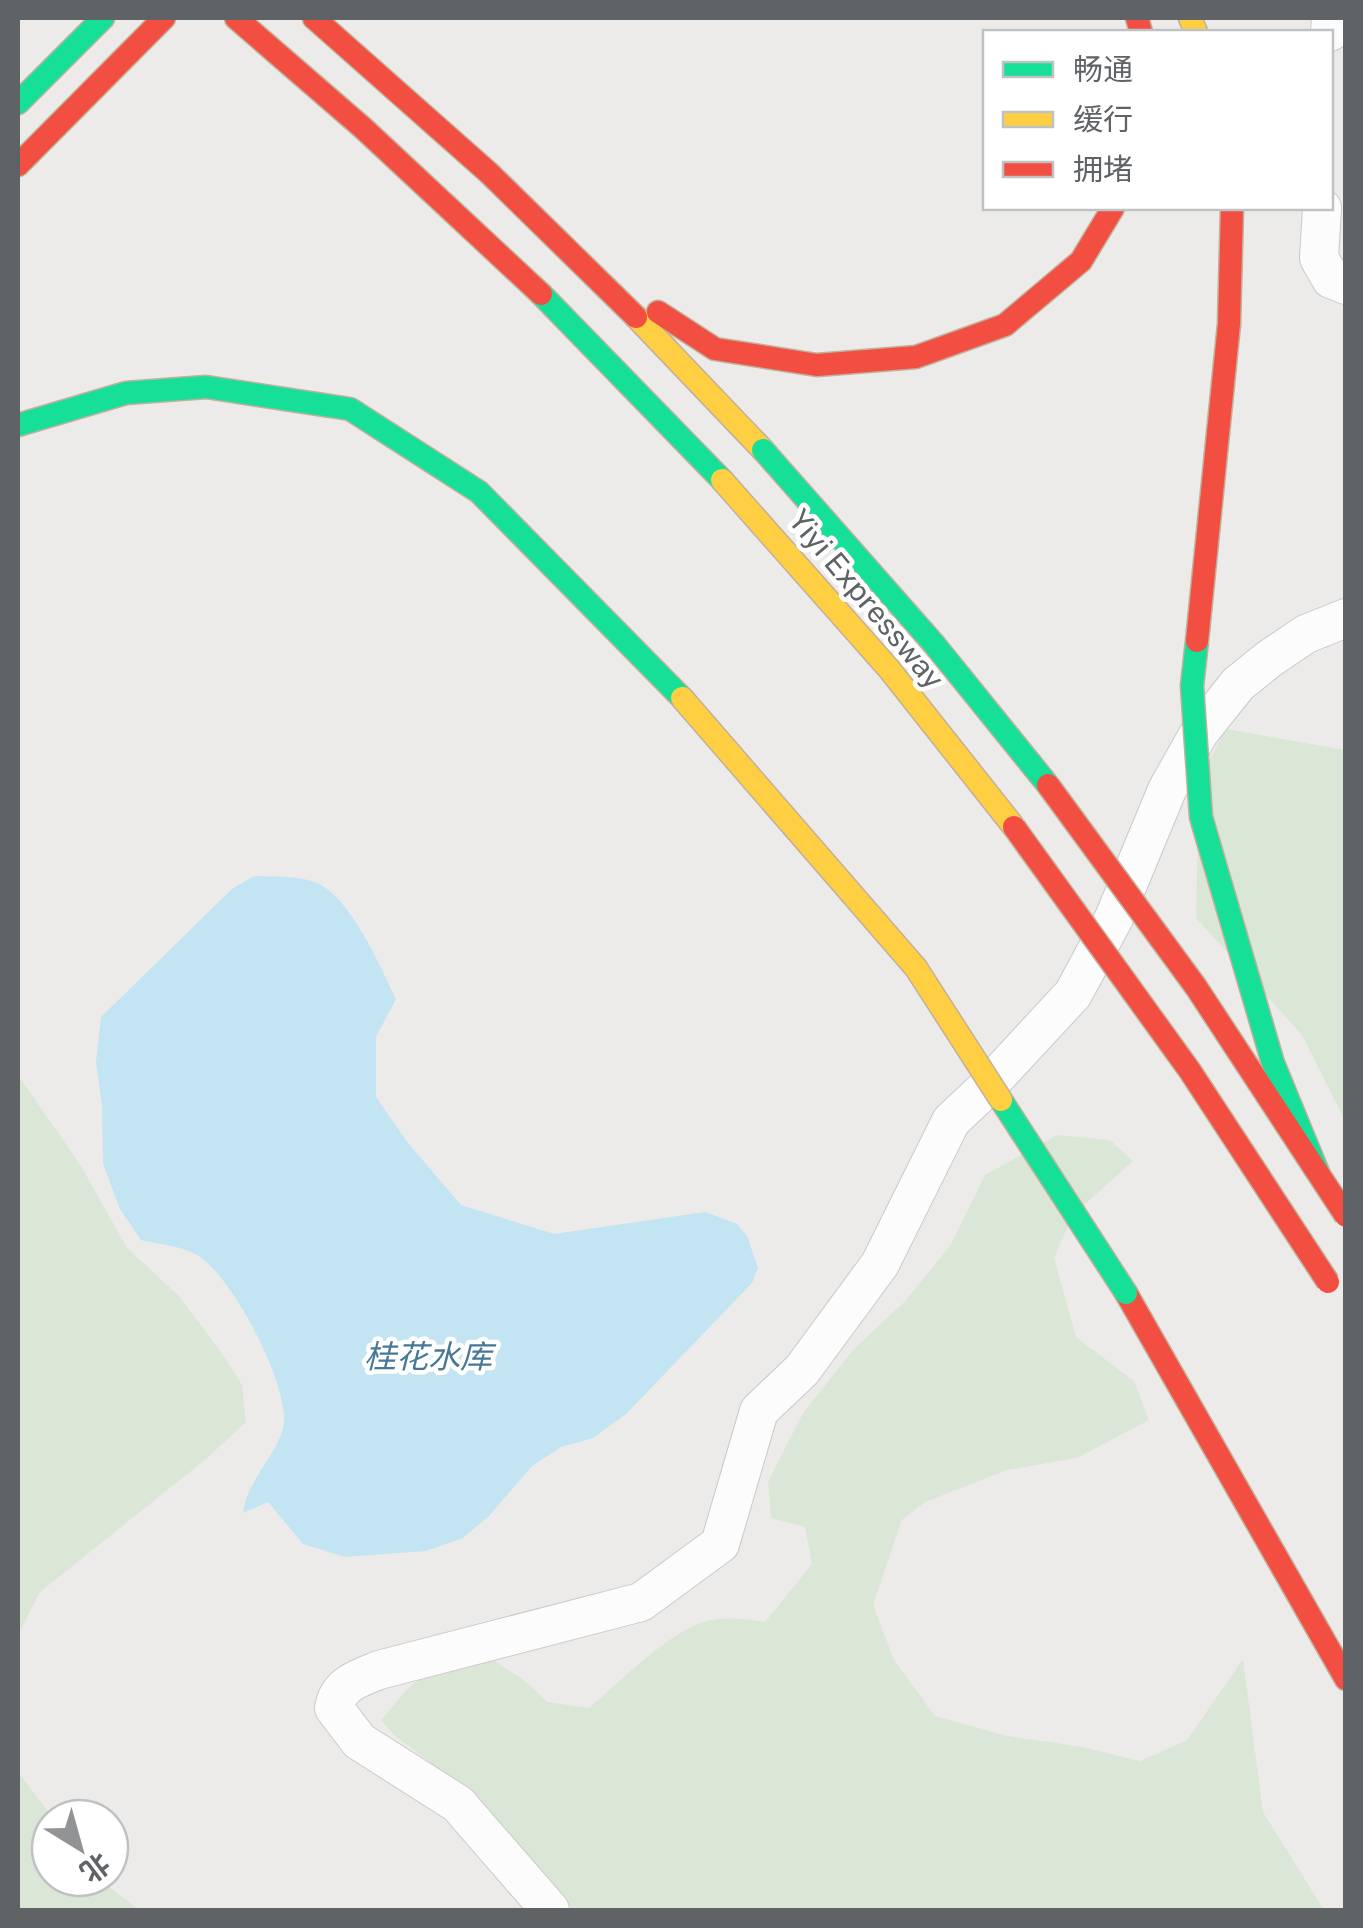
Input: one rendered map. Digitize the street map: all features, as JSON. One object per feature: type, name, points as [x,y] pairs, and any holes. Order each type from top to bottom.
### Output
[{"type":"highway","points":[[18,104],[104,18]]},
{"type":"highway","points":[[19,163],[164,18]]},
{"type":"highway","name":"Yiyi Expressway","points":[[236,18],[313,82],[544,296],[722,480],[867,642],[1063,890],[1244,1148],[1332,1290]]},
{"type":"highway","name":"Yiyi Expressway","points":[[314,18],[465,150],[580,260],[764,450],[906,610],[1068,812],[1197,989],[1346,1216]]},
{"type":"highway","points":[[580,260],[715,350],[818,365],[916,357],[1005,325],[1081,262],[1112,210]]},
{"type":"highway","points":[[1232,210],[1228,324],[1192,686],[1201,816],[1274,1064],[1319,1174]]},
{"type":"highway","points":[[18,425],[126,393],[206,387],[350,409],[479,492],[682,698],[916,968],[1126,1293],[1346,1680]]},
{"type":"street","points":[[1322,210],[1320,258],[1331,280],[1346,285]]},
{"type":"street","points":[[550,1910],[458,1804],[359,1741],[334,1708],[336,1696],[352,1680],[378,1670],[641,1602],[720,1544],[758,1411],[802,1370],[880,1264],[951,1121],[1073,994],[1114,918],[1167,790],[1199,734],[1238,684],[1269,659],[1306,634],[1346,618]]},
{"type":"green space","points":[[1226,729],[1345,750],[1345,1121],[1302,1035],[1196,918],[1199,779]]},
{"type":"green space","points":[[18,1075],[81,1166],[127,1248],[179,1296],[221,1352],[242,1385],[246,1422],[206,1459],[40,1592],[18,1635]]},
{"type":"green space","points":[[1057,1135],[1110,1140],[1133,1161],[1073,1215],[1054,1258],[1076,1337],[1134,1381],[1149,1420],[1077,1458],[1007,1470],[925,1502],[902,1520],[873,1605],[894,1660],[935,1716],[1007,1736],[1083,1747],[1140,1761],[1187,1740],[1243,1659],[1263,1812],[1324,1910],[573,1910],[456,1782],[394,1735],[381,1720],[408,1688],[444,1662],[492,1659],[529,1684],[547,1702],[589,1708],[654,1652],[695,1625],[730,1619],[765,1622],[812,1564],[805,1527],[771,1518],[768,1482],[803,1413],[853,1350],[904,1302],[950,1246],[985,1175]]},
{"type":"green space","points":[[18,1764],[19,1773],[38,1798],[30,1798],[30,1898],[124,1898],[139,1910],[18,1910]]},
{"type":"water","name":"桂花水库","points":[[254,876],[310,880],[329,891],[353,918],[396,999],[376,1037],[376,1097],[408,1143],[461,1205],[554,1234],[705,1212],[737,1224],[747,1236],[758,1268],[752,1283],[626,1414],[593,1438],[561,1447],[532,1466],[489,1516],[463,1538],[426,1551],[345,1557],[303,1544],[268,1502],[243,1513],[250,1489],[277,1443],[284,1422],[283,1404],[267,1356],[240,1305],[209,1265],[189,1251],[141,1240],[120,1209],[103,1164],[96,1062],[101,1017],[232,889]]},
{"type":"traffic: fast","points":[[18,103],[103,18]]},
{"type":"traffic: fast","points":[[541,294],[722,480]]},
{"type":"traffic: fast","points":[[18,425],[126,393],[206,387],[350,409],[479,492],[682,698]]},
{"type":"traffic: fast","points":[[763,450],[934,644],[1048,785]]},
{"type":"traffic: fast","points":[[1197,641],[1192,686],[1201,817],[1273,1063],[1319,1175]]},
{"type":"traffic: fast","points":[[1001,1100],[1126,1293]]},
{"type":"traffic: slow","points":[[1190,18],[1195,30]]},
{"type":"traffic: slow","points":[[636,317],[763,450]]},
{"type":"traffic: slow","points":[[722,480],[889,669],[1014,827]]},
{"type":"traffic: slow","points":[[682,698],[916,968],[1001,1100]]},
{"type":"traffic: jam","points":[[18,165],[164,18]]},
{"type":"traffic: jam","points":[[236,18],[363,128],[541,294]]},
{"type":"traffic: jam","points":[[314,18],[489,173],[636,317]]},
{"type":"traffic: jam","points":[[1137,18],[1140,30]]},
{"type":"traffic: jam","points":[[658,312],[715,349],[817,365],[916,357],[1005,325],[1081,261],[1112,210]]},
{"type":"traffic: jam","points":[[1197,641],[1229,324],[1232,210]]},
{"type":"traffic: jam","points":[[1048,785],[1196,987],[1346,1216]]},
{"type":"traffic: jam","points":[[1014,827],[1190,1071],[1328,1282]]},
{"type":"traffic: jam","points":[[1126,1293],[1346,1679]]}]
